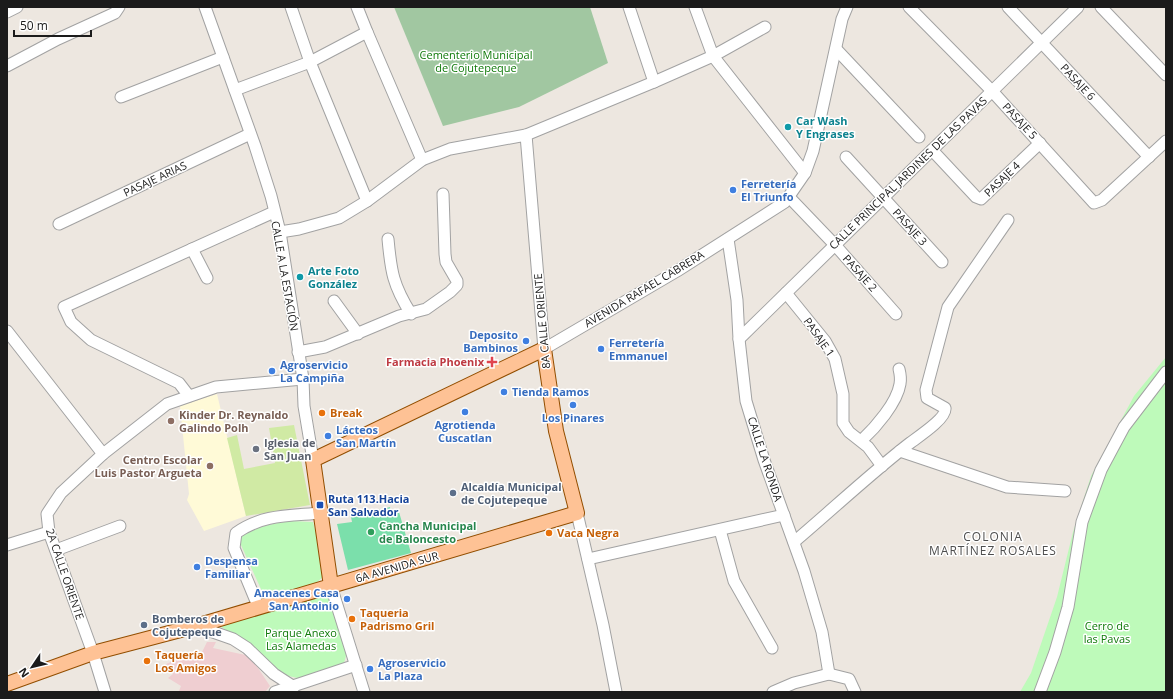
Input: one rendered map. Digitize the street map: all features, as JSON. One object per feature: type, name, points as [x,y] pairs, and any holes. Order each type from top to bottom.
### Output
[{"type":"main road","name":"AVENIDA RAFAEL CABRERA","points":[[313,460],[544,349]]},
{"type":"main road","name":"8A CALLE ORIENTE","points":[[544,349],[556,431],[577,513]]},
{"type":"main road","points":[[313,460],[322,513],[331,586]]},
{"type":"main road","name":"6A AVENIDA SUR","points":[[7,684],[93,653],[196,626],[258,606],[331,586],[577,513]]},
{"type":"street","points":[[7,12],[17,7]]},
{"type":"street","points":[[7,66],[58,39],[115,13],[119,7]]},
{"type":"street","name":"CALLE A LA ESTACIÓN","points":[[205,7],[271,196],[280,232],[303,379],[304,406],[313,460]]},
{"type":"street","points":[[291,7],[310,62],[367,201]]},
{"type":"street","points":[[357,7],[422,160]]},
{"type":"street","points":[[629,7],[654,82]]},
{"type":"street","points":[[695,7],[713,56],[805,173]]},
{"type":"street","name":"AVENIDA RAFAEL CABRERA","points":[[544,349],[677,271],[785,202],[805,173],[813,151],[847,7]]},
{"type":"street","name":"PASAJE 5","points":[[909,7],[992,91],[1094,203],[1102,200],[1149,157]]},
{"type":"street","name":"PASAJE 6","points":[[1008,7],[1149,157]]},
{"type":"street","name":"CALLE PRINCIPAL JARDINES DE LAS PAVAS","points":[[739,339],[1078,7]]},
{"type":"street","points":[[1101,7],[1166,75]]},
{"type":"street","points":[[280,232],[299,230],[339,218],[367,201],[422,160],[450,149],[526,136],[713,56],[765,27]]},
{"type":"street","points":[[234,90],[310,62],[368,34]]},
{"type":"street","points":[[836,49],[919,137]]},
{"type":"street","points":[[121,97],[223,57]]},
{"type":"street","name":"PASAJE ARIAS","points":[[59,224],[250,134]]},
{"type":"street","name":"8A CALLE ORIENTE","points":[[526,136],[544,349]]},
{"type":"street","points":[[1149,157],[1166,141]]},
{"type":"street","name":"PASAJE 4","points":[[932,150],[976,198],[981,199],[1040,143]]},
{"type":"street","name":"PASAJE 3","points":[[846,157],[942,262]]},
{"type":"street","points":[[298,352],[325,347],[399,316],[426,309],[450,292],[457,285],[457,281],[446,262],[443,194]]},
{"type":"street","name":"PASAJE 2","points":[[789,197],[835,245],[896,314]]},
{"type":"street","points":[[189,396],[179,383],[91,340],[71,322],[64,307],[274,212]]},
{"type":"street","points":[[794,542],[882,466],[938,421],[945,413],[945,408],[927,398],[926,390],[948,307],[1008,220]]},
{"type":"street","name":"CALLE LA RONDA","points":[[728,238],[737,300],[739,339],[746,401],[764,460],[794,542],[822,632],[830,674]]},
{"type":"street","points":[[388,239],[391,272],[394,284],[411,314]]},
{"type":"street","points":[[192,249],[207,278]]},
{"type":"street","name":"PASAJE 1","points":[[786,293],[825,342],[835,359],[843,394],[843,423],[849,432],[862,440],[882,466]]},
{"type":"street","points":[[334,301],[358,334]]},
{"type":"street","points":[[7,331],[103,454]]},
{"type":"street","points":[[862,440],[878,426],[890,407],[900,385],[899,369]]},
{"type":"street","points":[[1040,692],[1055,652],[1068,607],[1082,522],[1101,470],[1124,427],[1166,372]]},
{"type":"street","name":"2A CALLE ORIENTE","points":[[105,692],[93,653],[49,532],[47,514],[61,493],[103,454],[167,404],[216,387],[303,379]]},
{"type":"street","points":[[900,451],[1007,487],[1065,491]]},
{"type":"street","points":[[258,606],[234,548],[236,533],[250,523],[273,517],[322,513]]},
{"type":"street","name":"8A CALLE ORIENTE","points":[[577,513],[616,692]]},
{"type":"street","points":[[588,560],[784,515]]},
{"type":"street","points":[[56,550],[120,526]]},
{"type":"street","points":[[720,530],[734,581],[772,648]]},
{"type":"street","points":[[7,545],[49,532]]},
{"type":"street","points":[[331,586],[364,692]]},
{"type":"street","points":[[196,626],[233,639],[247,648],[274,674],[294,689]]},
{"type":"street","points":[[275,692],[294,689],[356,665]]},
{"type":"street","points":[[773,692],[794,683],[830,674],[849,680],[855,692]]},
{"type":"shaded area","name":"Centro Escolar Luis Pastor Argueta","points":[[217,394],[246,516],[204,531],[187,500],[189,494],[180,406]]},
{"type":"shaded area","points":[[207,642],[216,642],[213,648],[250,656],[270,686],[265,692],[180,692],[181,686],[168,678],[173,674],[166,664],[171,662],[171,658],[195,651],[196,655],[201,654]]},
{"type":"green space","name":"Cementerio Municipal de Cojutepeque","points":[[394,7],[590,7],[608,63],[519,107],[443,126]]},
{"type":"green space","name":"Cerro de las Pavas","points":[[1166,357],[1166,692],[1020,692],[1031,673],[1057,597],[1073,532],[1091,476],[1134,396]]},
{"type":"green space","points":[[294,425],[310,505],[246,516],[227,438],[237,435],[244,469],[275,463],[269,428]]},
{"type":"green space","name":"Cancha Municipal de Baloncesto","points":[[390,507],[391,514],[399,512],[411,553],[348,570],[337,524],[352,522],[351,517]]},
{"type":"green space","points":[[291,521],[313,522],[326,574],[315,584],[265,598],[241,545],[240,538],[258,528]]},
{"type":"green space","name":"Parque Anexo Las Alamedas","points":[[323,594],[328,598],[332,605],[347,652],[342,671],[311,681],[284,675],[250,646],[220,626]]},
{"type":"place","name":"Car Wash Y Engrases","points":[[788,127]]},
{"type":"place","name":"Ferretería El Triunfo","points":[[733,190]]},
{"type":"place","name":"Arte Foto González","points":[[300,277]]},
{"type":"place","name":"Deposito Bambinos","points":[[526,341]]},
{"type":"place","name":"Ferretería Emmanuel","points":[[601,349]]},
{"type":"place","name":"Farmacia Phoenix","points":[[492,362]]},
{"type":"place","name":"Agroservicio La Campiña","points":[[272,371]]},
{"type":"place","name":"Tienda Ramos","points":[[504,392]]},
{"type":"place","name":"Los Pinares","points":[[573,405]]},
{"type":"place","name":"Agrotienda Cuscatlan","points":[[465,412]]},
{"type":"place","name":"Break","points":[[322,413]]},
{"type":"place","name":"Kinder Dr. Reynaldo Galindo Polh","points":[[171,421]]},
{"type":"place","name":"Lácteos San Martín","points":[[328,436]]},
{"type":"place","name":"Iglesia de San Juan","points":[[256,449]]},
{"type":"place","name":"Centro Escolar Luis Pastor Argueta","points":[[210,466]]},
{"type":"place","name":"Alcaldía Municipal de Cojutepeque","points":[[453,493]]},
{"type":"place","name":"Ruta 113.Hacia San Salvador","points":[[320,505]]},
{"type":"place","name":"Cancha Municipal de Baloncesto","points":[[371,532]]},
{"type":"place","name":"Vaca Negra","points":[[549,533]]},
{"type":"place","name":"Despensa Familiar","points":[[197,567]]},
{"type":"place","name":"Amacenes Casa San Antoinio","points":[[347,599]]},
{"type":"place","name":"Taqueria Padrismo Gril","points":[[352,619]]},
{"type":"place","name":"Bomberos de Cojutepeque","points":[[144,625]]},
{"type":"place","name":"Taquería Los Amigos","points":[[147,661]]},
{"type":"place","name":"Agroservicio La Plaza","points":[[370,669]]},
{"type":"district","name":"COLONIA MARTÍNEZ ROSALES","points":[[993,544]]}]
